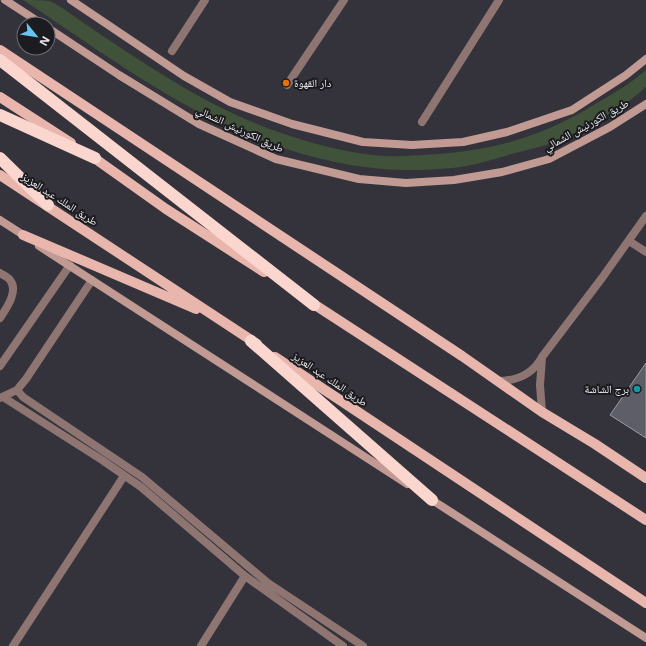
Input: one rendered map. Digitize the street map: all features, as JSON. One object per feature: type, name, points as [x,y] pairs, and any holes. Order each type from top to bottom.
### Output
[{"type":"highway","points":[[0,60],[314,305]]},
{"type":"highway","points":[[0,115],[95,158]]},
{"type":"highway","points":[[0,158],[48,205]]},
{"type":"highway","points":[[251,341],[432,500]]},
{"type":"main road","points":[[5,0],[30,16]]},
{"type":"main road","name":"طريق الكورنيش الشمالي","points":[[71,0],[184,76],[230,102],[292,124],[364,142],[412,145],[463,142],[507,132],[572,110],[626,75],[646,59]]},
{"type":"main road","name":"طريق الكورنيش الشمالي","points":[[56,33],[119,75],[198,124],[276,159],[359,179],[406,183],[454,180],[502,172],[549,158],[610,127],[646,104]]},
{"type":"main road","points":[[0,50],[456,352],[542,412],[595,444],[646,478]]},
{"type":"main road","points":[[0,97],[95,158],[166,208],[314,305],[646,520]]},
{"type":"main road","name":"طريق الملك عبد العزيز","points":[[0,175],[48,205],[646,603]]},
{"type":"main road","points":[[0,220],[646,638]]},
{"type":"main road","points":[[23,235],[219,319]]},
{"type":"street","points":[[172,52],[205,0]]},
{"type":"street","points":[[287,85],[344,0]]},
{"type":"street","points":[[422,122],[499,0]]},
{"type":"street","points":[[497,381],[510,380],[523,376],[538,365],[542,357],[646,216]]},
{"type":"street","points":[[629,241],[646,252]]},
{"type":"street","points":[[0,366],[70,265]]},
{"type":"street","points":[[0,273],[11,280],[13,287],[11,299],[0,318]]},
{"type":"street","points":[[1,398],[16,390],[26,379],[92,280]]},
{"type":"street","points":[[542,357],[540,385],[542,412]]},
{"type":"street","points":[[16,390],[23,397],[142,477],[268,583],[363,646]]},
{"type":"street","points":[[1,398],[102,460],[141,487],[245,576],[344,646]]},
{"type":"street","points":[[13,646],[124,476]]},
{"type":"street","points":[[201,646],[245,576]]},
{"type":"green space","points":[[23,0],[50,1],[54,3],[168,78],[241,117],[292,137],[372,155],[398,156],[468,151],[511,142],[552,127],[572,117],[620,89],[646,70],[646,87],[613,112],[577,132],[547,144],[484,162],[452,168],[417,170],[391,170],[355,166],[300,153],[272,144],[246,134],[194,110],[151,85],[56,22],[56,16],[47,16]]},
{"type":"building","name":"برج الشاشة","points":[[646,363],[646,438],[610,415]]},
{"type":"place","name":"دار القهوة","points":[[286,83]]},
{"type":"place","name":"برج الشاشة","points":[[637,389]]}]
